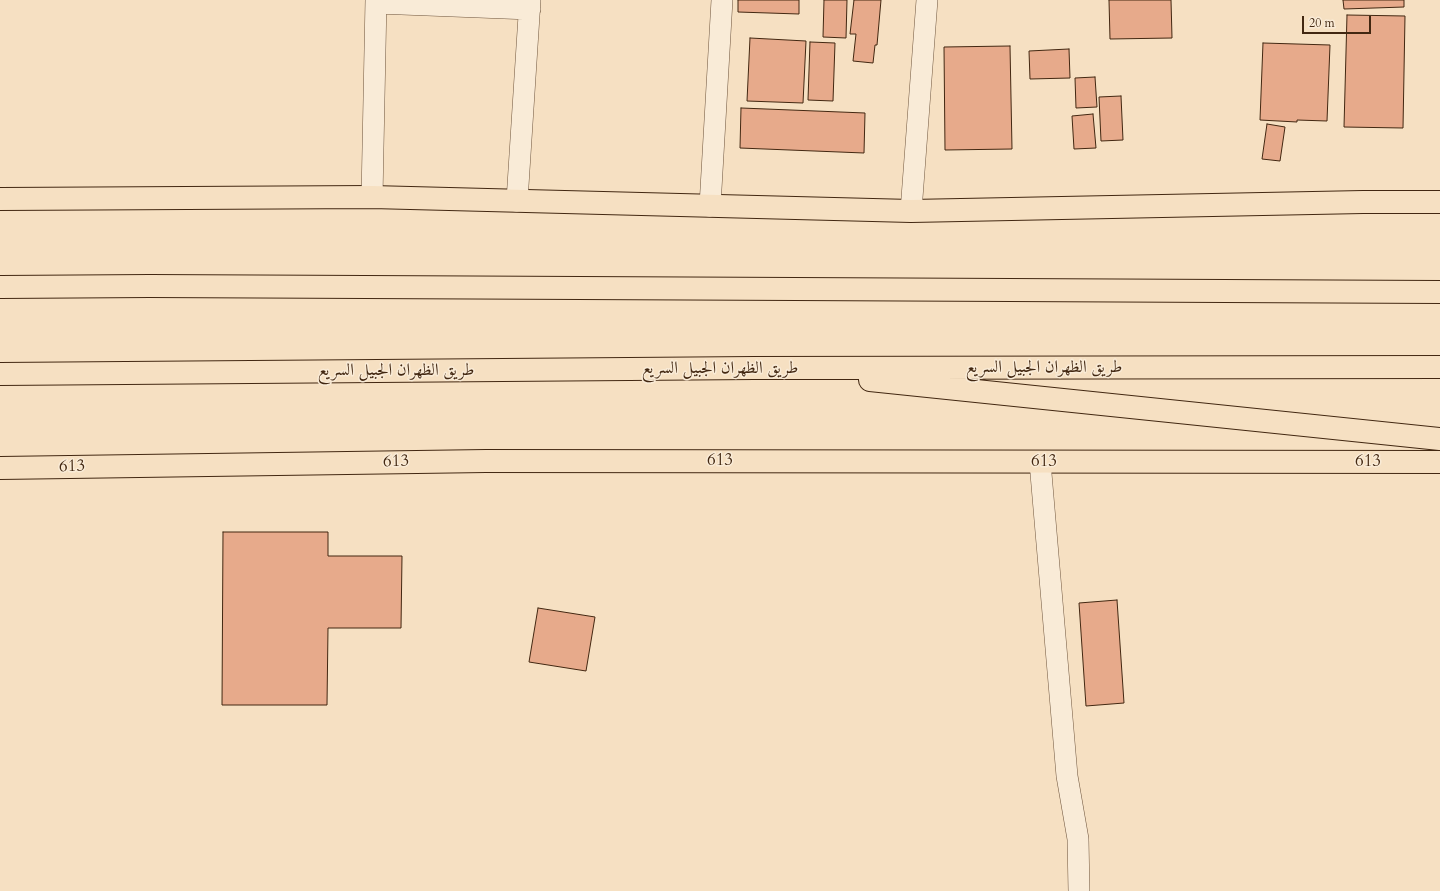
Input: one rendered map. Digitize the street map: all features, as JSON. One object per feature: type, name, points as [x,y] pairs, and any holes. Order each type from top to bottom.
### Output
[{"type":"main road","points":[[0,199],[372,197],[911,210],[1355,202],[1440,202]]},
{"type":"main road","points":[[0,278],[150,286]]},
{"type":"main road","points":[[0,287],[150,286],[1440,292]]},
{"type":"main road","name":"طريق الظهران الجبيل السريع","points":[[0,374],[754,368],[1440,367]]},
{"type":"main road","points":[[754,368],[1440,439]]},
{"type":"main road","name":"613","points":[[0,468],[486,461],[1440,462]]},
{"type":"street","points":[[710,206],[722,0]]},
{"type":"street","points":[[911,210],[927,0]]},
{"type":"street","points":[[372,197],[376,2],[530,5],[517,201]]},
{"type":"street","points":[[1040,462],[1067,776],[1078,839],[1079,891]]},
{"type":"building","points":[[738,0],[799,0],[799,14],[738,12]]},
{"type":"building","points":[[824,0],[847,0],[846,38],[823,37]]},
{"type":"building","points":[[854,0],[881,0],[877,45],[875,45],[873,63],[853,61],[856,34],[850,34]]},
{"type":"building","points":[[1109,0],[1171,0],[1172,38],[1110,39]]},
{"type":"building","points":[[1343,0],[1404,0],[1404,7],[1344,9]]},
{"type":"building","points":[[1347,15],[1405,16],[1403,128],[1344,127]]},
{"type":"building","points":[[750,38],[806,41],[803,103],[747,101]]},
{"type":"building","points":[[810,42],[835,43],[833,101],[808,100]]},
{"type":"building","points":[[1263,43],[1330,45],[1327,121],[1297,120],[1297,122],[1260,120]]},
{"type":"building","points":[[1010,46],[1012,149],[945,150],[944,47]]},
{"type":"building","points":[[1069,49],[1070,78],[1030,79],[1029,51]]},
{"type":"building","points":[[1095,77],[1097,107],[1076,108],[1075,78]]},
{"type":"building","points":[[1121,96],[1123,140],[1101,141],[1099,97]]},
{"type":"building","points":[[741,108],[865,113],[864,153],[740,148]]},
{"type":"building","points":[[1093,114],[1096,148],[1074,149],[1072,116]]},
{"type":"building","points":[[1267,124],[1285,127],[1280,161],[1262,159]]},
{"type":"building","points":[[223,532],[328,532],[328,556],[402,556],[401,628],[328,628],[327,705],[222,705]]},
{"type":"building","points":[[1117,600],[1124,703],[1086,706],[1079,603]]},
{"type":"building","points":[[538,608],[595,617],[586,671],[529,662]]}]
